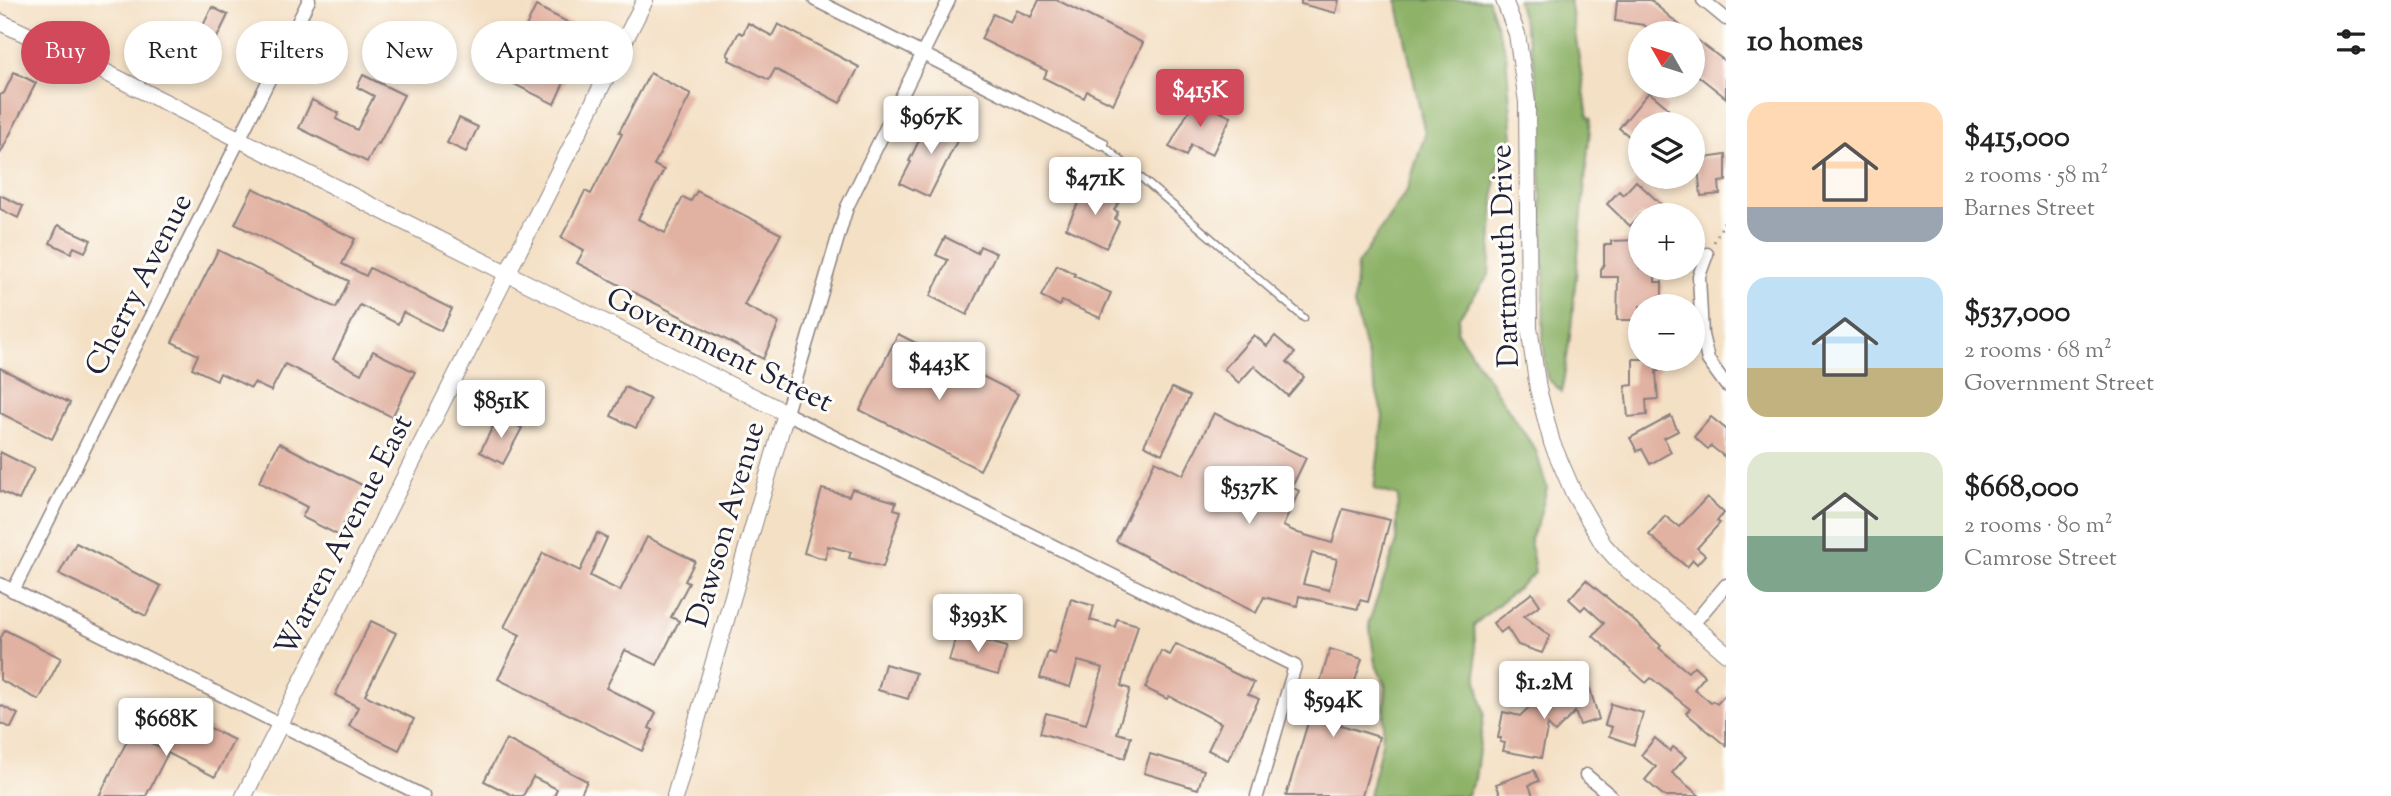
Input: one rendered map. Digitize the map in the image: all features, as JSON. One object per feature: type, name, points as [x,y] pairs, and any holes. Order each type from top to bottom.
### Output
[{"type":"street","name":"Cherry Avenue","points":[[13,591],[309,0]]},
{"type":"street","name":"Warren Avenue East","points":[[244,796],[645,0]]},
{"type":"street","points":[[815,0],[1102,144]]},
{"type":"street","name":"Dawson Avenue","points":[[676,796],[847,207],[949,0]]},
{"type":"street","name":"Dartmouth Drive","points":[[1504,0],[1517,34],[1527,102],[1529,327],[1545,419],[1574,494],[1603,544],[1622,565],[1726,653]]},
{"type":"street","points":[[1703,0],[1726,19]]},
{"type":"street","name":"Government Street","points":[[0,22],[1295,666],[1257,796]]},
{"type":"street","points":[[1707,254],[1699,276],[1702,335],[1708,360],[1726,385]]},
{"type":"street","points":[[0,584],[423,796]]},
{"type":"street","points":[[1693,624],[1726,585]]},
{"type":"street","points":[[1586,775],[1611,796]]},
{"type":"lane","points":[[1102,144],[1304,318]]},
{"type":"path","points":[[1707,254],[1726,218]]},
{"type":"green space","points":[[1397,0],[1488,0],[1506,54],[1513,139],[1496,172],[1489,275],[1459,317],[1457,332],[1536,451],[1547,488],[1538,523],[1530,538],[1535,573],[1474,625],[1477,680],[1484,713],[1475,779],[1466,796],[1369,796],[1382,742],[1386,687],[1375,663],[1369,622],[1396,544],[1398,496],[1374,489],[1383,416],[1354,305],[1357,265],[1407,190],[1425,134]]},
{"type":"green space","points":[[1517,0],[1570,0],[1588,117],[1591,118],[1571,329],[1562,392],[1547,378],[1543,340],[1544,278],[1537,86],[1532,51]]},
{"type":"building","points":[[1039,0],[1057,0],[1143,43],[1113,104],[1087,91],[1084,98],[1044,78],[1047,71],[981,39],[993,14],[1010,22],[1016,10],[1031,17]]},
{"type":"building","points":[[1301,0],[1339,0],[1336,13],[1301,4]]},
{"type":"building","points":[[1617,0],[1650,0],[1675,21],[1628,23],[1615,21]]},
{"type":"building","points":[[536,6],[565,21],[529,21]]},
{"type":"building","points":[[212,7],[228,15],[222,27],[222,21],[205,21]]},
{"type":"building","points":[[748,23],[772,36],[778,24],[859,67],[840,103],[775,69],[769,80],[729,60],[727,55],[739,32],[743,34]]},
{"type":"building","points":[[1705,46],[1726,62],[1726,98],[1705,81]]},
{"type":"building","points":[[14,72],[21,76],[21,84],[35,84],[0,154],[0,95],[4,93]]},
{"type":"building","points":[[650,73],[691,94],[654,165],[664,170],[638,219],[665,233],[683,197],[691,201],[697,191],[781,234],[744,305],[779,323],[763,359],[577,263],[584,250],[561,238],[585,191],[591,194]]},
{"type":"building","points":[[362,77],[362,84],[381,84],[404,95],[367,162],[299,128],[312,100],[339,113],[336,119],[357,130],[374,96],[357,87]]},
{"type":"building","points":[[514,84],[563,84],[554,104]]},
{"type":"building","points":[[1644,98],[1656,98],[1668,108],[1665,112],[1632,112]]},
{"type":"building","points":[[1195,99],[1231,117],[1212,155],[1191,145],[1186,156],[1169,147]]},
{"type":"building","points":[[945,117],[964,127],[929,197],[900,183],[927,124],[939,130]]},
{"type":"building","points":[[1628,117],[1628,135],[1619,128]]},
{"type":"building","points":[[459,118],[478,127],[466,152],[447,143]]},
{"type":"building","points":[[1726,155],[1726,181],[1719,182],[1720,194],[1701,196],[1700,189],[1705,189],[1705,158]]},
{"type":"building","points":[[1087,185],[1119,202],[1114,210],[1118,212],[1115,219],[1119,222],[1106,248],[1066,228]]},
{"type":"building","points":[[253,188],[355,239],[342,264],[366,276],[370,268],[452,309],[441,331],[403,312],[398,324],[360,305],[333,359],[361,374],[373,351],[415,372],[392,417],[285,364],[271,391],[254,383],[251,388],[220,373],[217,380],[192,368],[198,355],[172,342],[218,250],[336,308],[349,281],[235,224]]},
{"type":"building","points":[[1629,189],[1645,189],[1660,203],[1628,203],[1628,224],[1607,204],[1619,191],[1623,195]]},
{"type":"building","points":[[0,195],[23,206],[18,218],[0,209]]},
{"type":"building","points":[[58,225],[91,240],[85,252],[74,247],[71,253],[50,243]]},
{"type":"building","points":[[945,237],[977,253],[980,246],[996,253],[967,315],[930,296],[948,260],[936,255]]},
{"type":"building","points":[[1628,240],[1628,280],[1662,282],[1662,294],[1628,294],[1628,320],[1617,320],[1618,277],[1601,277],[1604,245],[1611,245],[1611,241]]},
{"type":"building","points":[[1057,265],[1111,293],[1100,318],[1062,301],[1060,306],[1041,296]]},
{"type":"building","points":[[898,334],[1018,394],[980,470],[860,410]]},
{"type":"building","points":[[1254,335],[1267,346],[1275,336],[1295,353],[1287,362],[1304,377],[1288,396],[1254,366],[1239,383],[1224,369]]},
{"type":"building","points":[[0,368],[70,403],[52,439],[0,413]]},
{"type":"building","points":[[1633,371],[1656,371],[1658,399],[1646,400],[1647,415],[1628,417],[1625,386],[1633,385]]},
{"type":"building","points":[[625,387],[650,399],[636,428],[611,416]]},
{"type":"building","points":[[1172,388],[1190,396],[1162,454],[1144,445]]},
{"type":"building","points":[[1214,413],[1306,458],[1292,487],[1299,491],[1283,526],[1332,543],[1343,509],[1390,520],[1368,602],[1360,600],[1358,609],[1299,596],[1297,606],[1264,597],[1256,613],[1116,541],[1155,461],[1183,475]],"holes":[[[1312,553],[1337,559],[1329,590],[1303,584]]]},
{"type":"building","points":[[498,416],[522,428],[503,464],[480,452]]},
{"type":"building","points":[[1671,416],[1678,431],[1664,438],[1671,452],[1650,464],[1642,449],[1637,451],[1630,438]]},
{"type":"building","points":[[1711,417],[1726,429],[1726,458],[1711,446],[1708,449],[1694,437]]},
{"type":"building","points":[[279,443],[364,486],[338,535],[302,517],[307,507],[259,482]]},
{"type":"building","points":[[0,452],[34,469],[19,500],[0,491]]},
{"type":"building","points":[[822,489],[849,496],[852,489],[896,502],[894,509],[901,511],[883,567],[849,558],[851,552],[828,546],[825,559],[804,553]]},
{"type":"building","points":[[1707,497],[1724,513],[1717,521],[1720,523],[1697,548],[1705,555],[1697,564],[1693,560],[1687,567],[1649,535],[1665,516],[1679,527]]},
{"type":"building","points":[[597,533],[607,538],[590,576],[620,591],[647,537],[695,561],[685,581],[689,583],[671,617],[679,621],[657,665],[625,650],[606,688],[656,713],[649,728],[653,730],[642,751],[498,679],[520,635],[504,627],[543,553],[580,571]]},
{"type":"building","points":[[76,543],[161,586],[146,616],[59,574]]},
{"type":"building","points":[[1586,580],[1688,672],[1694,666],[1705,676],[1694,689],[1711,703],[1713,701],[1717,704],[1726,694],[1726,746],[1686,713],[1690,709],[1651,678],[1646,683],[1593,636],[1604,623],[1585,606],[1581,610],[1569,599]]},
{"type":"building","points":[[1532,593],[1540,605],[1524,616],[1550,636],[1542,653],[1518,645],[1507,628],[1500,633],[1493,623]]},
{"type":"building","points":[[1071,599],[1094,606],[1090,620],[1115,627],[1117,619],[1138,625],[1121,686],[1130,689],[1117,733],[1131,737],[1125,758],[1040,733],[1046,713],[1086,724],[1103,668],[1078,661],[1070,687],[1040,678],[1048,652],[1055,654]]},
{"type":"building","points":[[371,621],[396,633],[365,695],[414,719],[399,750],[349,726],[358,707],[335,695]]},
{"type":"building","points":[[5,630],[61,658],[39,700],[0,680],[0,639]]},
{"type":"building","points":[[957,633],[1007,647],[998,675],[949,661]]},
{"type":"building","points":[[1176,644],[1254,683],[1248,694],[1259,699],[1228,760],[1208,750],[1221,723],[1169,696],[1167,699],[1145,688],[1161,651],[1170,655]]},
{"type":"building","points":[[1330,649],[1362,659],[1341,725],[1379,737],[1362,796],[1286,796]]},
{"type":"building","points":[[885,664],[916,673],[908,699],[878,690]]},
{"type":"building","points":[[1551,686],[1562,697],[1590,689],[1599,719],[1580,725],[1575,712],[1555,732],[1548,725],[1541,758],[1503,751],[1505,743],[1498,738],[1503,712],[1520,716]]},
{"type":"building","points":[[1611,704],[1643,713],[1634,745],[1609,736],[1612,727],[1605,725]]},
{"type":"building","points":[[0,705],[18,714],[11,728],[0,723]]},
{"type":"building","points":[[184,715],[234,740],[215,777],[168,753],[146,796],[99,796],[131,733],[167,751]]},
{"type":"building","points":[[1655,738],[1670,751],[1673,747],[1686,757],[1672,773],[1700,796],[1664,796],[1645,780],[1656,767],[1641,755]]},
{"type":"building","points":[[506,739],[587,781],[580,796],[554,796],[557,789],[533,777],[523,796],[514,796],[484,781]]},
{"type":"building","points":[[1150,754],[1204,770],[1198,789],[1144,773]]},
{"type":"building","points":[[1534,770],[1539,781],[1529,785],[1533,796],[1501,796],[1496,784]]}]
